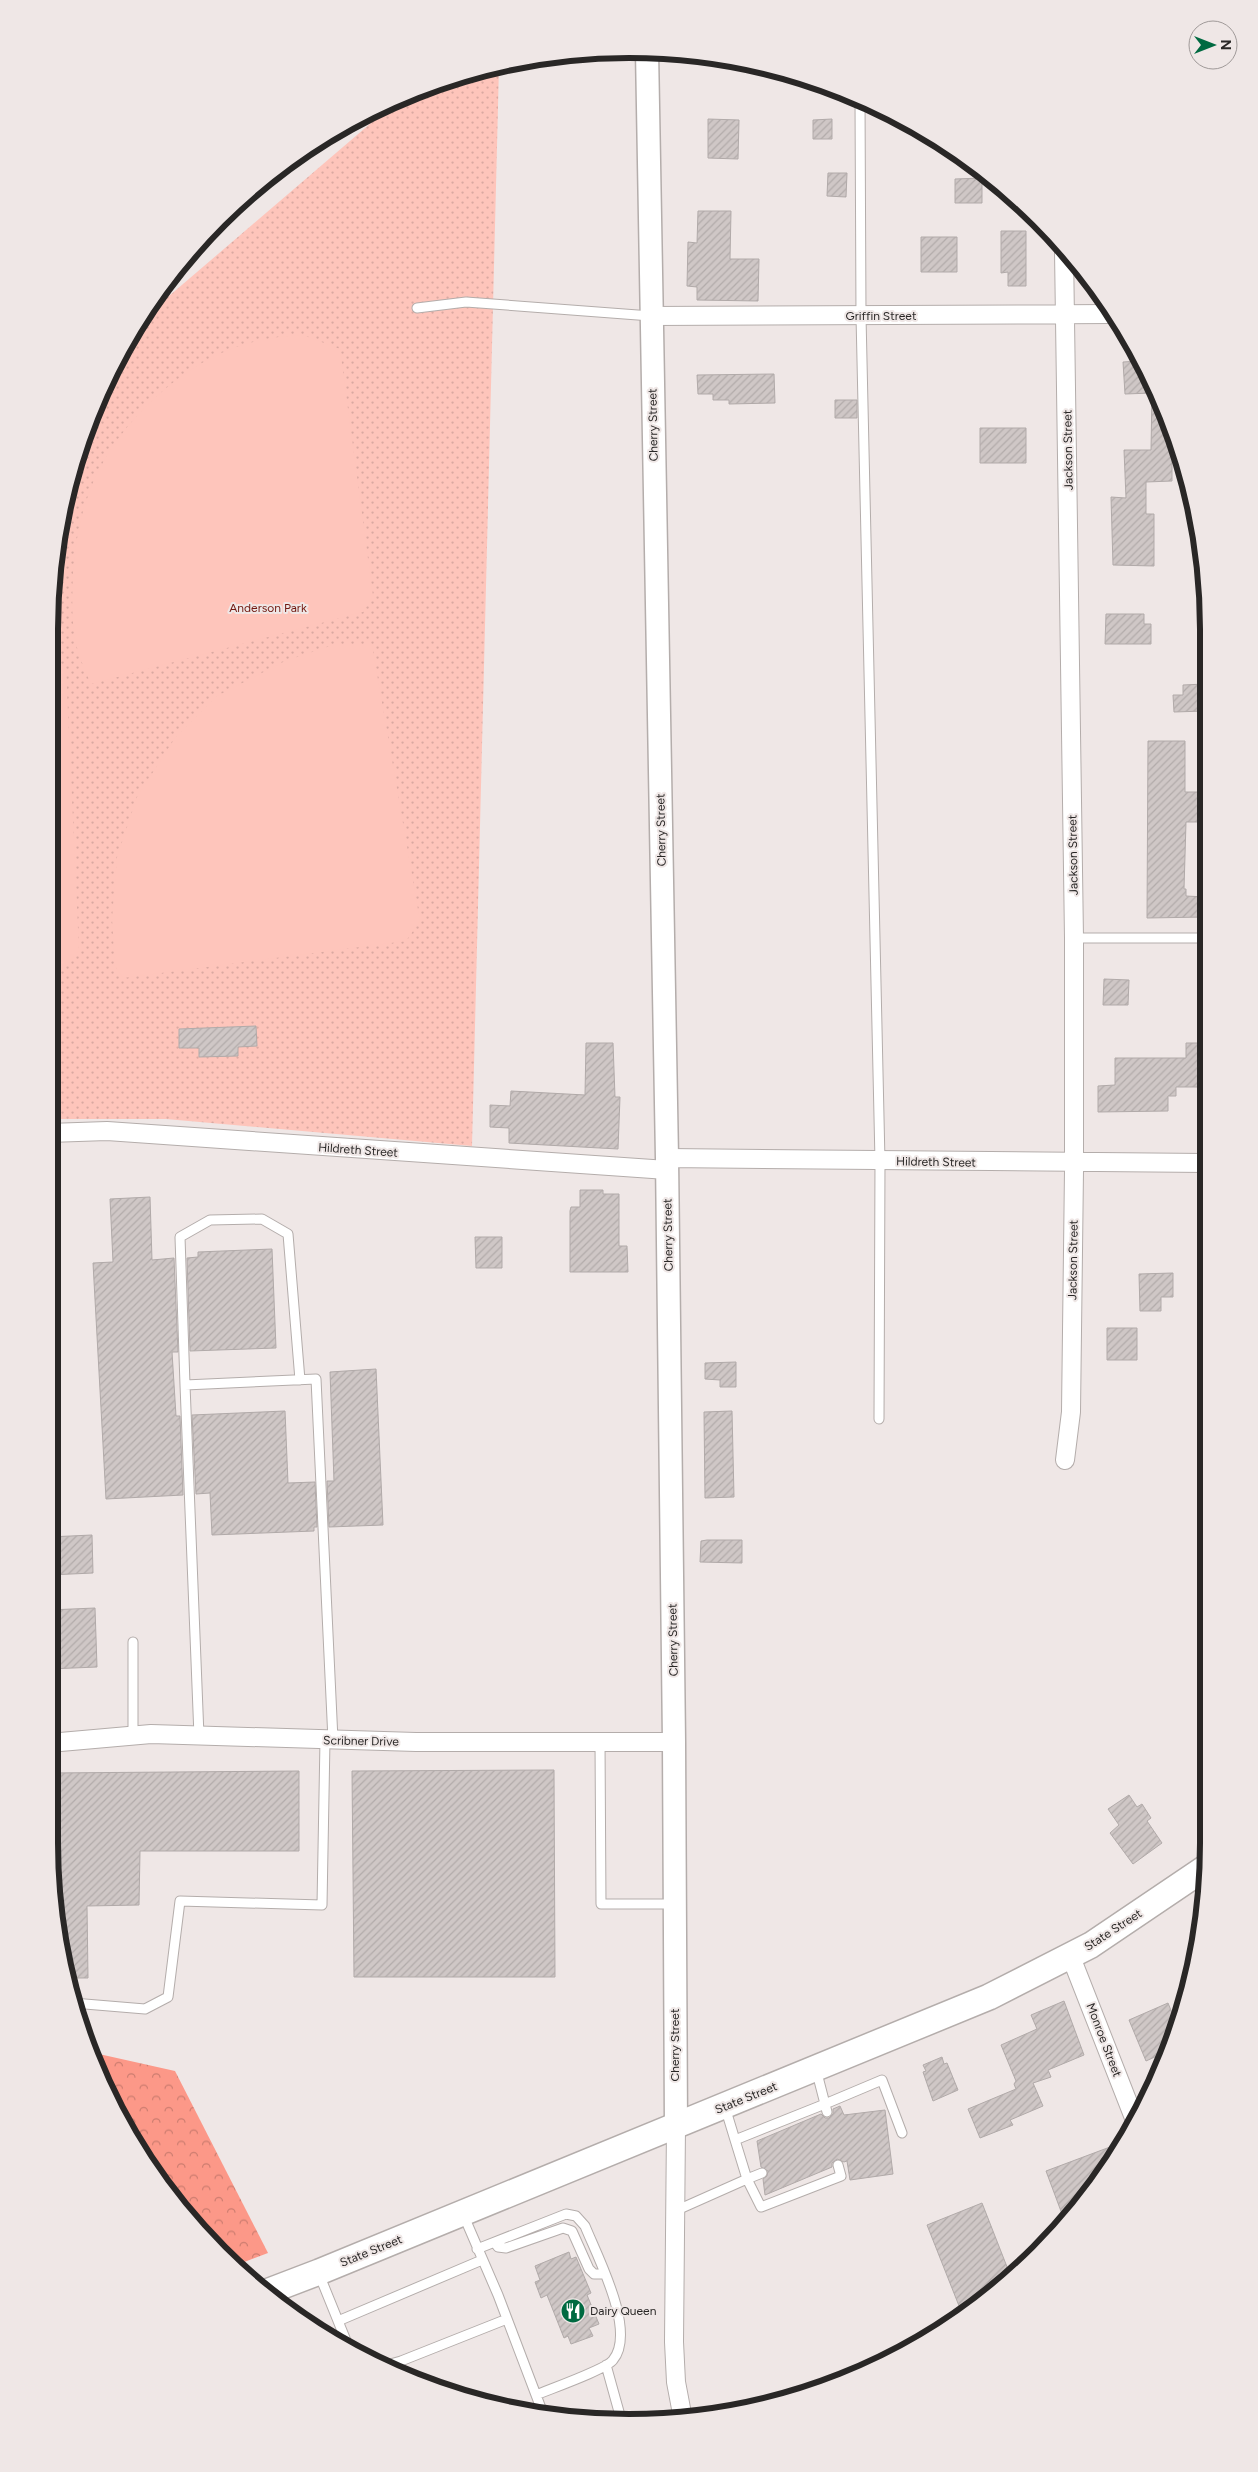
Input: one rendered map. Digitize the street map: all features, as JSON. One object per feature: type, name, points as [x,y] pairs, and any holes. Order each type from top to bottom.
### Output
[{"type":"main road","name":"State Street","points":[[273,2290],[725,2107],[989,1997],[1071,1956],[1108,1934],[1199,1872]]},
{"type":"street","name":"Cherry Street","points":[[647,58],[667,1164],[674,1742],[676,2127],[674,2342],[676,2382],[682,2412]]},
{"type":"street","name":"Jackson Street","points":[[1064,259],[1074,938],[1071,1412],[1066,1460]]},
{"type":"street","name":"Griffin Street","points":[[651,316],[1106,314]]},
{"type":"street","name":"Hildreth Street","points":[[58,1133],[107,1131],[667,1164],[880,1161],[1200,1163]]},
{"type":"street","name":"Scribner Drive","points":[[58,1742],[133,1736],[329,1740],[674,1742]]},
{"type":"street","name":"Monroe Street","points":[[1071,1956],[1133,2113]]},
{"type":"lane","points":[[860,106],[861,316],[880,1161],[879,1419]]},
{"type":"lane","points":[[417,308],[466,302],[651,316]]},
{"type":"lane","points":[[1074,938],[1200,938]]},
{"type":"lane","points":[[199,1736],[180,1237],[210,1220],[262,1219],[288,1234],[300,1380]]},
{"type":"lane","points":[[81,2005],[145,2009],[168,1997],[180,1901],[322,1904],[329,1740],[316,1380],[185,1385]]},
{"type":"lane","points":[[133,1642],[133,1736]]},
{"type":"lane","points":[[600,1742],[601,1904],[675,1904]]},
{"type":"lane","points":[[816,2069],[826,2108]]},
{"type":"lane","points":[[734,2140],[826,2108],[882,2080],[902,2133]]},
{"type":"lane","points":[[725,2107],[747,2179],[762,2207],[841,2176],[838,2164]]},
{"type":"lane","points":[[675,2211],[762,2173]]},
{"type":"lane","points":[[463,2214],[507,2318],[541,2408]]},
{"type":"lane","points":[[477,2249],[566,2214],[576,2216],[585,2226],[617,2308],[621,2335],[620,2349],[612,2362],[536,2395]]},
{"type":"lane","points":[[495,2242],[498,2247],[506,2248],[563,2228],[572,2231],[589,2269],[594,2274],[604,2274]]},
{"type":"lane","points":[[338,2321],[482,2260]]},
{"type":"lane","points":[[319,2272],[345,2339]]},
{"type":"lane","points":[[393,2363],[507,2318]]},
{"type":"lane","points":[[606,2365],[620,2414]]},
{"type":"green space","name":"Anderson Park","points":[[499,73],[472,1146],[166,1119],[58,1119],[58,629],[62,554],[77,481],[101,410],[116,376],[134,343],[158,305],[383,113],[445,88]]},
{"type":"green space","points":[[303,335],[340,349],[373,596],[363,612],[91,684],[75,639],[72,610],[73,573],[77,537],[83,511],[94,479],[106,457],[120,436],[154,398],[194,368],[225,351],[247,343],[270,338]]},
{"type":"green space","points":[[333,645],[372,645],[420,921],[406,941],[123,978],[115,966],[112,919],[117,857],[137,797],[175,738],[217,696],[285,661]]},
{"type":"green space","points":[[58,668],[66,670],[79,950],[65,967],[58,967]]},
{"type":"green space","points":[[98,2054],[175,2071],[268,2253],[242,2263],[199,2220],[154,2161],[134,2129],[116,2096]]},
{"type":"building","points":[[708,119],[739,120],[738,159],[708,158]]},
{"type":"building","points":[[832,119],[832,139],[813,139],[813,120]]},
{"type":"building","points":[[828,173],[847,173],[846,197],[827,196]]},
{"type":"building","points":[[980,178],[982,180],[982,203],[955,203],[955,179]]},
{"type":"building","points":[[698,211],[731,211],[730,259],[759,259],[758,301],[697,300],[697,287],[687,286],[688,242],[697,243]]},
{"type":"building","points":[[1001,231],[1026,231],[1026,286],[1008,286],[1008,272],[1001,273]]},
{"type":"building","points":[[921,237],[957,237],[957,272],[921,272]]},
{"type":"building","points":[[1134,361],[1150,393],[1125,394],[1123,362]]},
{"type":"building","points":[[774,374],[775,403],[729,404],[729,400],[713,400],[713,394],[698,394],[697,375]]},
{"type":"building","points":[[1152,398],[1172,452],[1172,481],[1146,482],[1146,514],[1154,514],[1154,566],[1113,565],[1111,497],[1126,498],[1124,450],[1151,450]]},
{"type":"building","points":[[835,400],[857,400],[857,418],[835,418]]},
{"type":"building","points":[[980,428],[1026,428],[1026,463],[980,463]]},
{"type":"building","points":[[1106,614],[1144,614],[1144,624],[1151,624],[1151,644],[1105,644]]},
{"type":"building","points":[[1200,684],[1200,711],[1174,712],[1173,695],[1183,695],[1183,685]]},
{"type":"building","points":[[1148,741],[1185,741],[1185,792],[1200,792],[1200,822],[1186,822],[1184,889],[1186,889],[1186,896],[1200,897],[1200,917],[1147,918]]},
{"type":"building","points":[[1104,979],[1129,980],[1128,1005],[1103,1005]]},
{"type":"building","points":[[256,1026],[257,1046],[238,1047],[238,1056],[199,1057],[199,1048],[179,1048],[179,1029]]},
{"type":"building","points":[[586,1043],[613,1043],[615,1097],[620,1097],[618,1149],[509,1143],[509,1128],[490,1127],[490,1105],[510,1106],[511,1091],[585,1095]]},
{"type":"building","points":[[1186,1043],[1200,1043],[1200,1087],[1176,1087],[1176,1096],[1168,1096],[1168,1111],[1098,1112],[1098,1086],[1115,1085],[1115,1058],[1186,1058]]},
{"type":"building","points":[[580,1190],[603,1190],[603,1194],[619,1194],[619,1246],[627,1246],[628,1272],[570,1272],[570,1211],[571,1207],[580,1207]]},
{"type":"building","points":[[150,1197],[152,1260],[174,1258],[178,1352],[172,1352],[176,1416],[180,1416],[183,1495],[106,1499],[93,1263],[113,1262],[110,1199]]},
{"type":"building","points":[[475,1237],[502,1237],[502,1268],[476,1268]]},
{"type":"building","points":[[272,1249],[276,1348],[190,1351],[187,1258],[198,1257],[198,1252]]},
{"type":"building","points":[[1173,1273],[1173,1297],[1161,1297],[1161,1311],[1140,1311],[1139,1274]]},
{"type":"building","points":[[1107,1328],[1137,1328],[1137,1360],[1107,1360]]},
{"type":"building","points":[[736,1362],[736,1387],[720,1387],[720,1380],[705,1379],[705,1363]]},
{"type":"building","points":[[376,1369],[383,1525],[329,1527],[327,1481],[334,1481],[330,1372]]},
{"type":"building","points":[[285,1411],[288,1483],[315,1482],[317,1527],[314,1527],[314,1531],[212,1535],[210,1493],[196,1494],[192,1415]]},
{"type":"building","points":[[732,1411],[734,1497],[705,1498],[704,1412]]},
{"type":"building","points":[[92,1535],[93,1573],[58,1575],[58,1537]]},
{"type":"building","points":[[742,1540],[742,1563],[700,1562],[701,1541]]},
{"type":"building","points":[[95,1608],[97,1667],[58,1669],[58,1610]]},
{"type":"building","points":[[554,1770],[555,1977],[354,1977],[352,1771]]},
{"type":"building","points":[[299,1771],[299,1851],[140,1851],[139,1905],[87,1906],[88,1978],[74,1978],[62,1918],[59,1880],[58,1773]]},
{"type":"building","points":[[1129,1795],[1137,1807],[1142,1804],[1151,1818],[1147,1821],[1162,1843],[1133,1864],[1110,1833],[1119,1825],[1108,1809]]},
{"type":"building","points":[[1064,2001],[1084,2055],[1048,2070],[1051,2077],[1033,2083],[1043,2106],[1010,2120],[1013,2125],[980,2138],[968,2109],[1016,2089],[1014,2084],[1016,2081],[1001,2045],[1037,2029],[1031,2015]]},
{"type":"building","points":[[1168,2003],[1173,2016],[1160,2055],[1146,2061],[1129,2020]]},
{"type":"building","points":[[942,2057],[944,2064],[947,2063],[958,2090],[933,2101],[923,2072],[926,2071],[923,2065]]},
{"type":"building","points":[[840,2106],[844,2115],[885,2110],[893,2174],[850,2180],[847,2161],[844,2162],[837,2159],[832,2163],[832,2167],[765,2195],[763,2179],[767,2176],[768,2171],[761,2167],[757,2141],[821,2114],[825,2118],[829,2118],[833,2114],[833,2109]]},
{"type":"building","points":[[1114,2146],[1063,2215],[1046,2171]]},
{"type":"building","points":[[982,2203],[1008,2271],[960,2308],[927,2225]]},
{"type":"building","name":"Dairy Queen","points":[[569,2252],[571,2259],[576,2257],[591,2293],[587,2295],[599,2324],[589,2328],[593,2336],[571,2344],[568,2336],[564,2338],[547,2295],[541,2298],[535,2282],[540,2280],[535,2266]]},
{"type":"place","name":"Dairy Queen","points":[[573,2311]]}]
